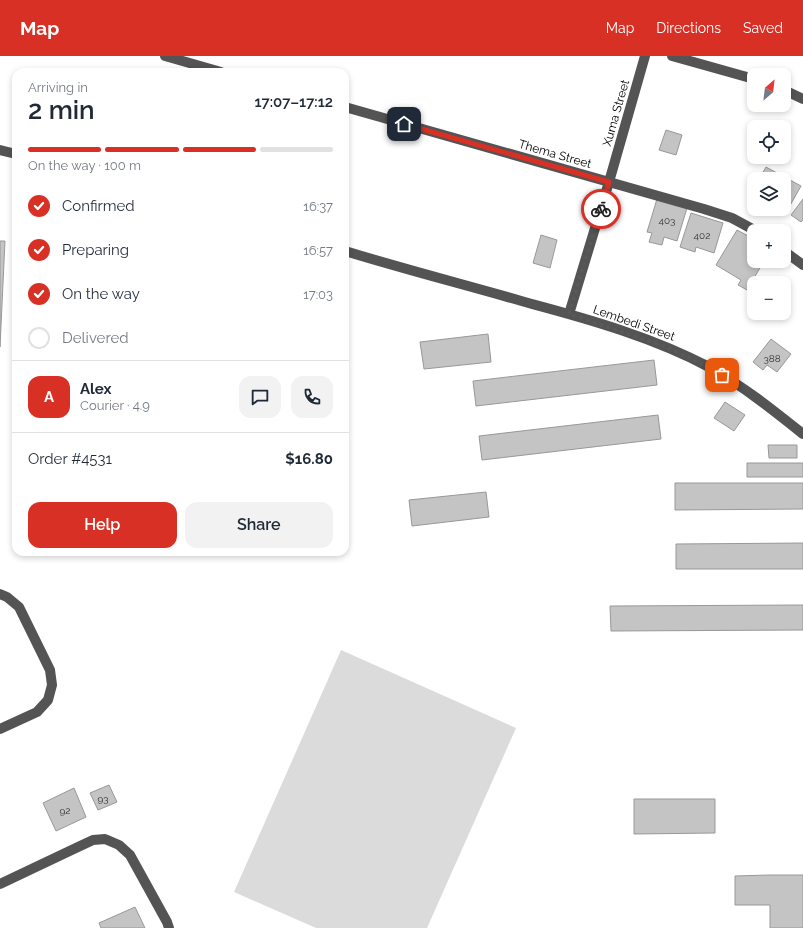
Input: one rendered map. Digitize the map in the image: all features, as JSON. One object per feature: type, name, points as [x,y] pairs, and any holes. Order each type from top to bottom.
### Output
[{"type":"street","points":[[165,56],[207,68]]},
{"type":"street","name":"Xuma Street","points":[[569,314],[645,56]]},
{"type":"street","points":[[672,56],[747,77]]},
{"type":"street","points":[[791,93],[803,99]]},
{"type":"street","name":"Thema Street","points":[[349,108],[732,218],[747,226]]},
{"type":"street","points":[[0,150],[12,153]]},
{"type":"street","name":"Lembedi Street","points":[[349,253],[569,314],[669,348],[709,367],[736,383],[761,400],[803,434]]},
{"type":"street","points":[[791,256],[803,265]]},
{"type":"street","points":[[0,594],[7,597],[19,607],[50,670],[52,685],[48,700],[37,712],[0,730]]},
{"type":"street","points":[[0,884],[93,840],[105,839],[119,845],[130,855],[169,928]]},
{"type":"shaded area","points":[[341,650],[516,728],[427,928],[316,928],[234,892]]},
{"type":"building","points":[[666,130],[682,135],[676,155],[659,150]]},
{"type":"building","points":[[766,167],[775,172],[763,172]]},
{"type":"building","points":[[791,181],[801,186],[791,204]]},
{"type":"building","points":[[657,199],[687,208],[677,241],[664,237],[662,245],[649,242],[652,233],[647,232]]},
{"type":"building","points":[[803,199],[803,220],[801,222],[791,215]]},
{"type":"building","points":[[691,213],[723,223],[714,253],[696,247],[695,252],[680,247]]},
{"type":"building","points":[[737,230],[747,235],[747,268],[760,268],[755,276],[747,276],[747,290],[738,285],[741,280],[716,265]]},
{"type":"building","points":[[541,235],[557,240],[550,268],[533,263]]},
{"type":"building","points":[[0,241],[5,241],[0,347]]},
{"type":"building","points":[[488,334],[491,362],[424,369],[420,342]]},
{"type":"building","points":[[771,339],[791,354],[777,372],[767,365],[763,370],[753,362]]},
{"type":"building","points":[[654,360],[657,385],[476,406],[473,381]]},
{"type":"building","points":[[725,402],[745,415],[734,431],[714,418]]},
{"type":"building","points":[[658,415],[661,439],[482,460],[479,436]]},
{"type":"building","points":[[768,445],[797,445],[797,458],[769,458]]},
{"type":"building","points":[[747,463],[803,463],[803,477],[747,477]]},
{"type":"building","points":[[675,483],[803,483],[803,509],[675,510]]},
{"type":"building","points":[[486,492],[489,517],[412,526],[409,500]]},
{"type":"building","points":[[803,543],[803,569],[676,569],[676,544]]},
{"type":"building","points":[[803,605],[803,630],[611,631],[610,606]]},
{"type":"building","points":[[109,785],[117,802],[98,810],[90,793]]},
{"type":"building","points":[[74,788],[86,817],[56,831],[43,803]]},
{"type":"building","points":[[634,799],[715,799],[715,833],[634,834]]},
{"type":"building","points":[[803,875],[803,928],[770,928],[770,905],[735,905],[735,876]]},
{"type":"building","points":[[135,907],[145,928],[101,928],[99,923]]},
{"type":"way so far","points":[[601,209],[569,314],[669,348],[709,367],[722,375]]},
{"type":"route","points":[[404,124],[609,182],[601,209]]}]
